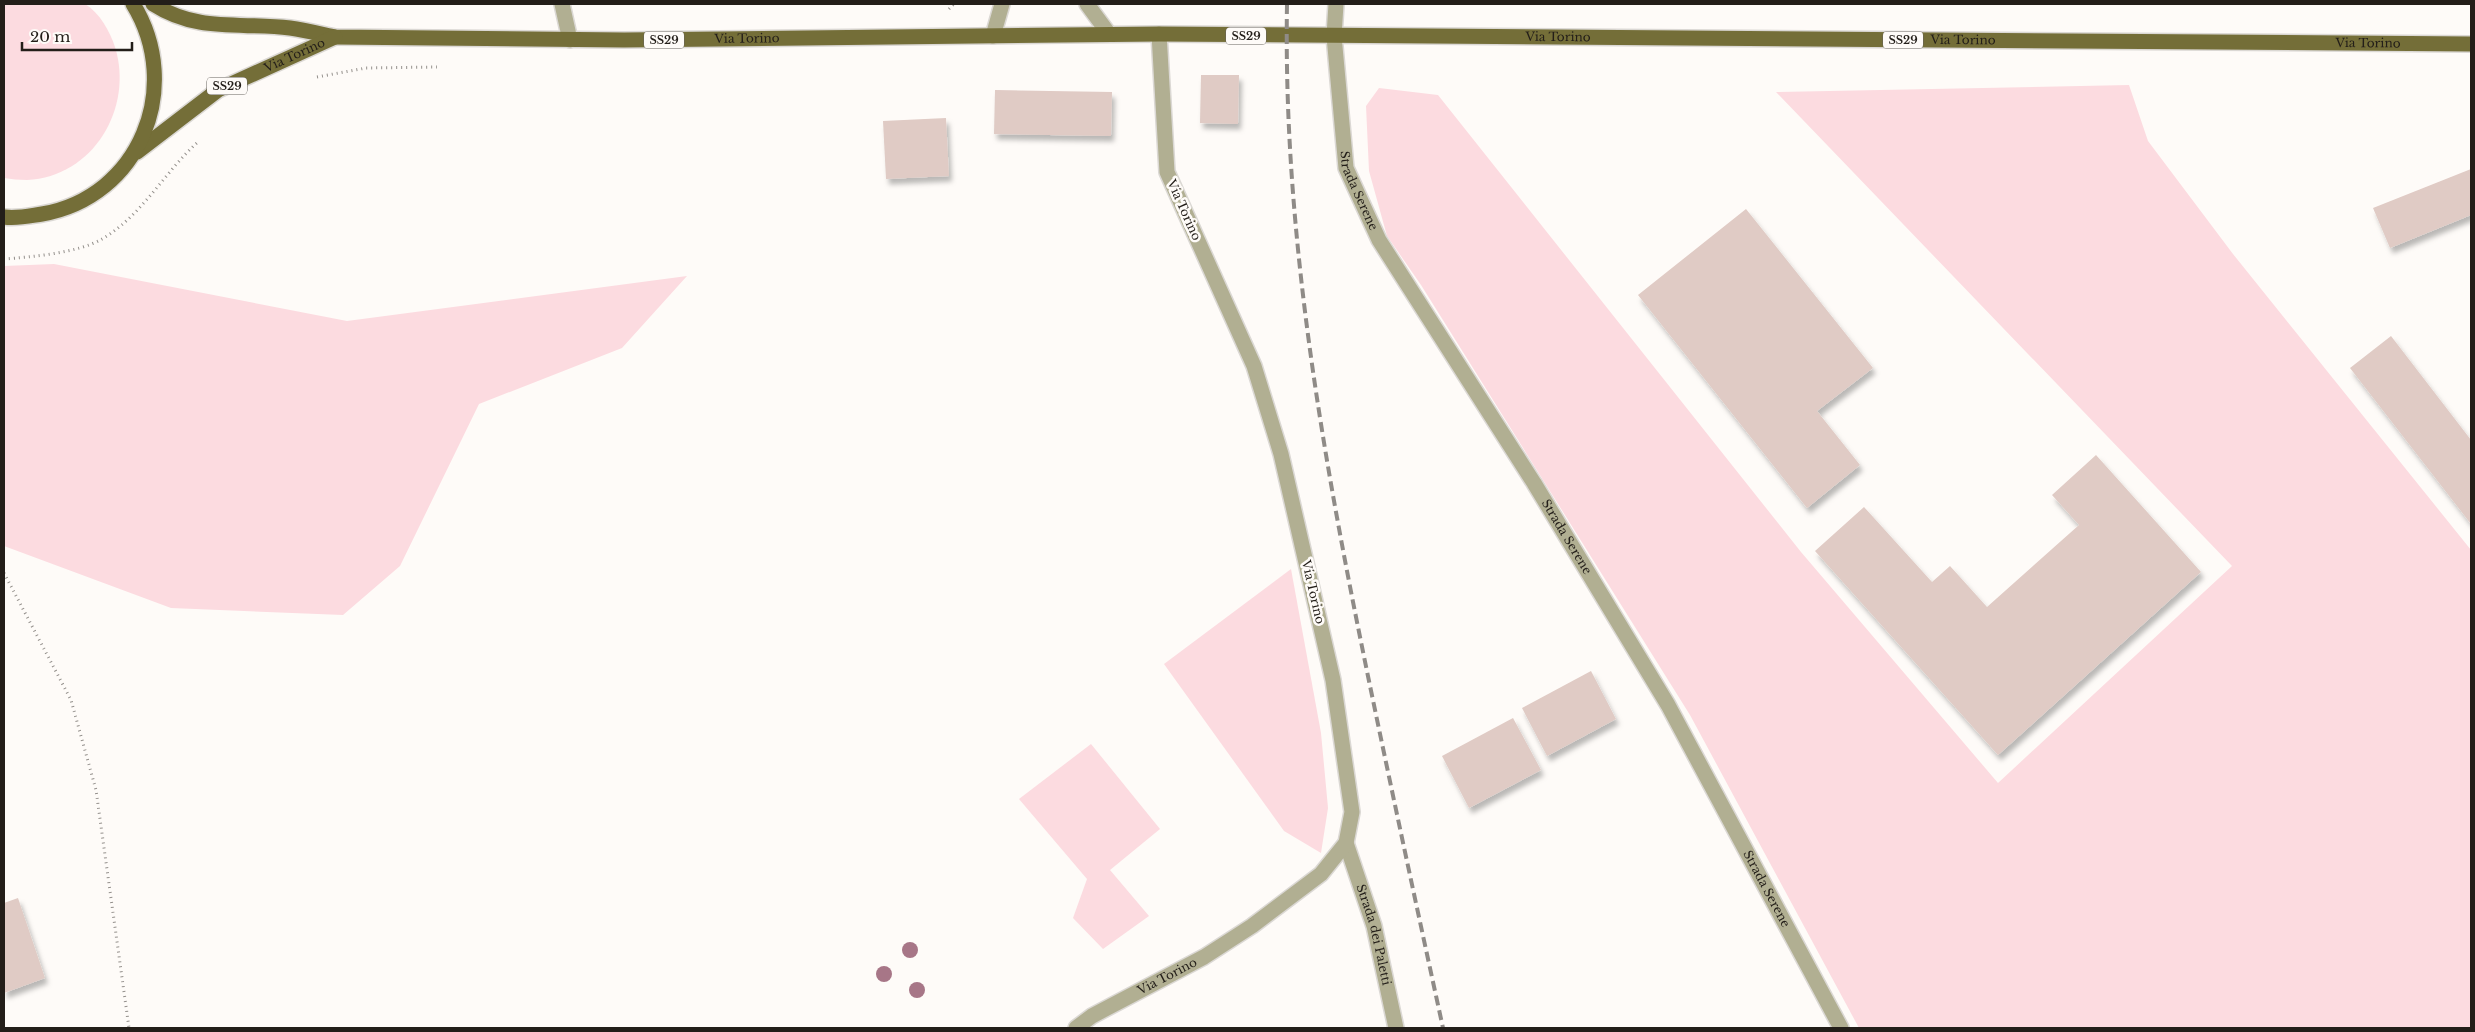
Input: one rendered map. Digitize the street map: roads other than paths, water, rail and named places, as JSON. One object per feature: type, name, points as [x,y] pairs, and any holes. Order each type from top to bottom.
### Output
[{"type":"main road","points":[[4,217],[15,218],[62,210],[90,197],[125,166],[131,157],[145,131],[152,108],[155,63],[142,18],[133,4]]},
{"type":"main road","name":"Via Torino","points":[[153,4],[197,23],[230,27],[290,28],[335,37],[570,40],[1159,34],[2471,44]]},
{"type":"main road","name":"Via Torino","points":[[131,157],[218,90],[335,37]]},
{"type":"street","points":[[562,4],[570,40]]},
{"type":"street","points":[[993,36],[1002,4]]},
{"type":"street","points":[[1086,4],[1109,34]]},
{"type":"street","points":[[1334,36],[1336,4]]},
{"type":"street","name":"Via Torino","points":[[1076,1028],[1092,1016],[1204,957],[1252,926],[1322,874],[1346,843],[1352,812],[1331,670],[1281,454],[1254,366],[1167,172],[1159,34]]},
{"type":"street","name":"Strada Serene","points":[[1334,36],[1346,168],[1379,240],[1534,483],[1668,705],[1841,1028]]},
{"type":"street","name":"Strada dei Paletti","points":[[1346,843],[1374,926],[1396,1028]]},
{"type":"railway","points":[[1287,4],[1287,89],[1292,175],[1299,260],[1309,344],[1336,513],[1352,597],[1443,1028]]}]
